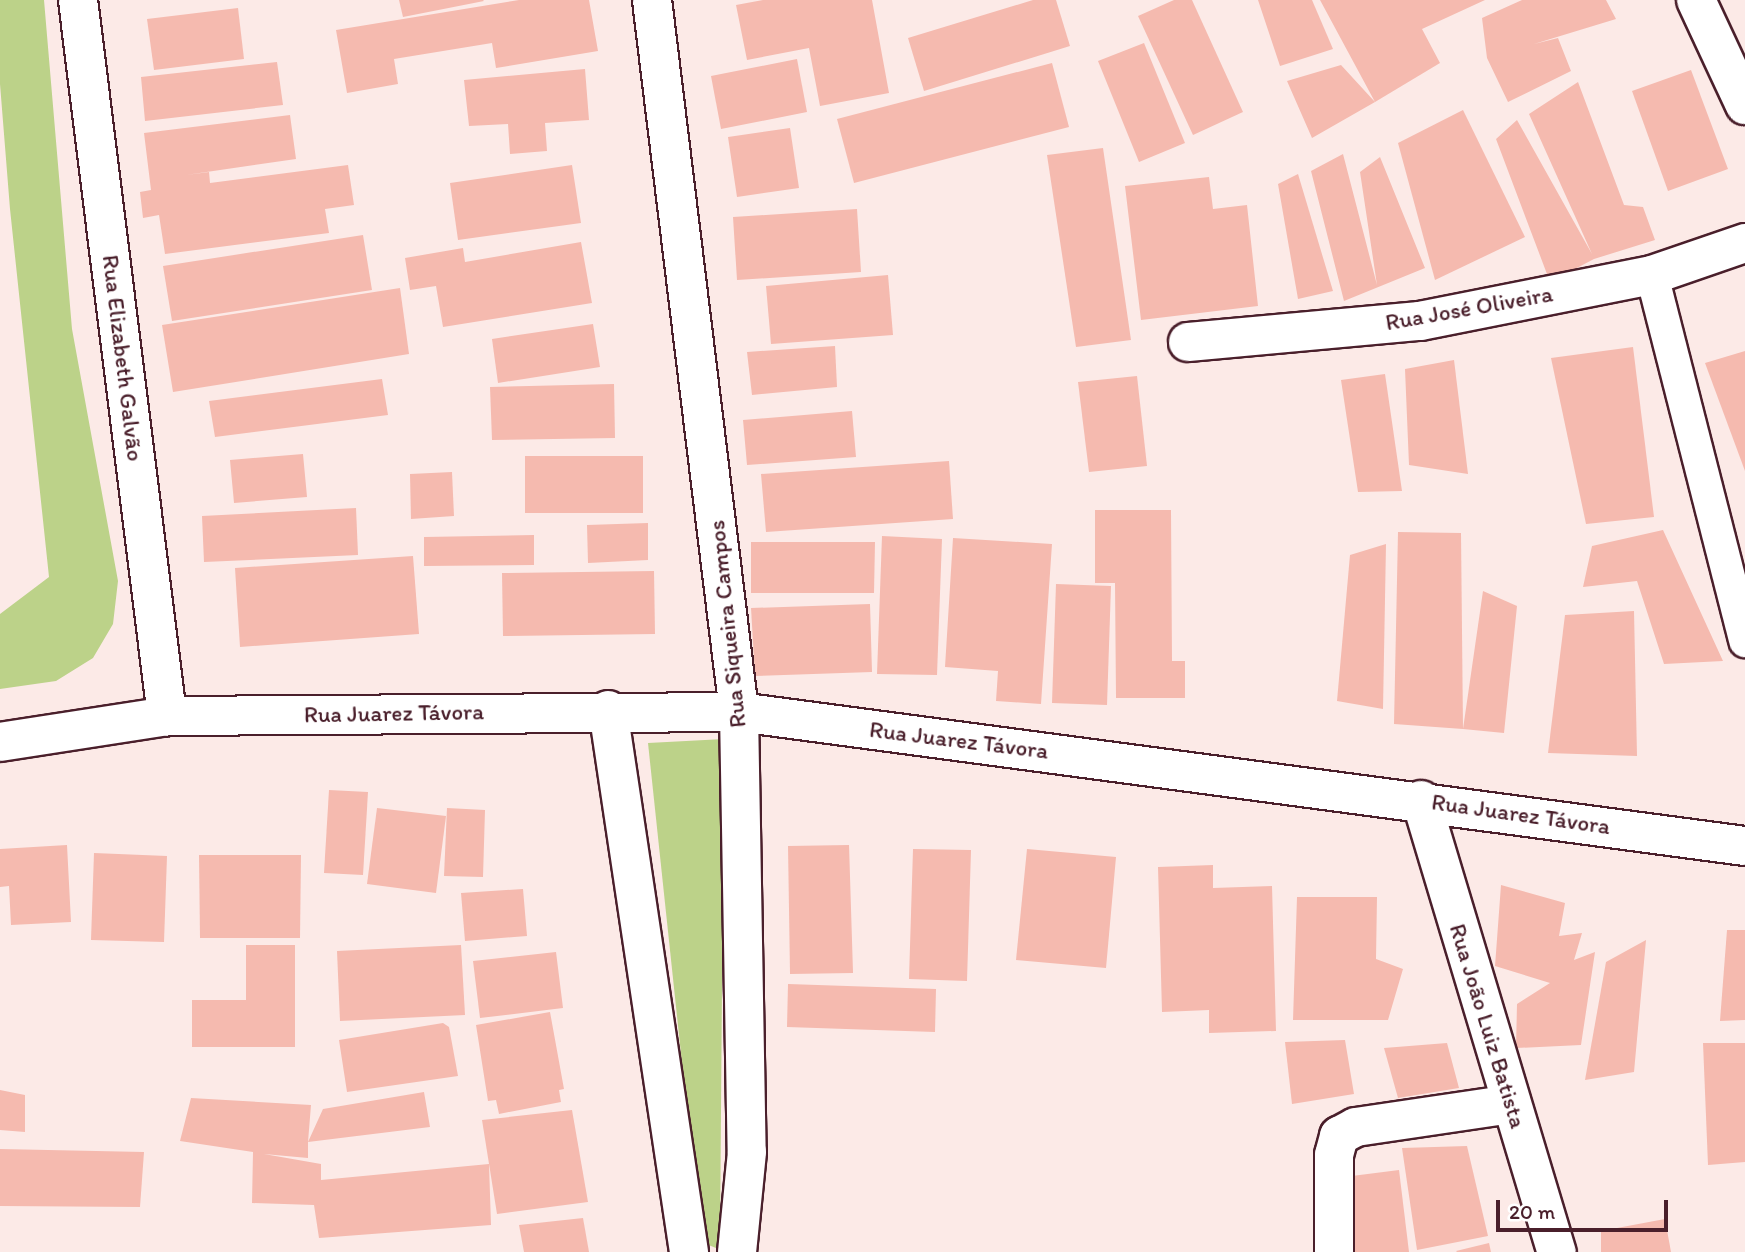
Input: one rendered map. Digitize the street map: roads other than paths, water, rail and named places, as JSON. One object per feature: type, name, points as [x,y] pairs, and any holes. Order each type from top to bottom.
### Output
[{"type":"street","name":"Rua Elizabeth Galvão","points":[[78,0],[167,716]]},
{"type":"street","name":"Rua Siqueira Campos","points":[[652,0],[739,712],[747,1152],[737,1252]]},
{"type":"street","points":[[1696,0],[1745,105]]},
{"type":"street","name":"Rua José Oliveira","points":[[1188,342],[1420,321],[1652,275],[1745,243]]},
{"type":"street","name":"Rua Juarez Távora","points":[[0,742],[167,716],[608,710],[739,712],[1420,800],[1745,846]]},
{"type":"street","points":[[608,710],[689,1252]]},
{"type":"street","name":"Rua João Luiz Batista","points":[[1420,800],[1557,1252]]},
{"type":"street","points":[[1334,1252],[1334,1155],[1339,1136],[1356,1126],[1511,1104]]},
{"type":"lane","points":[[1652,275],[1745,641]]}]
